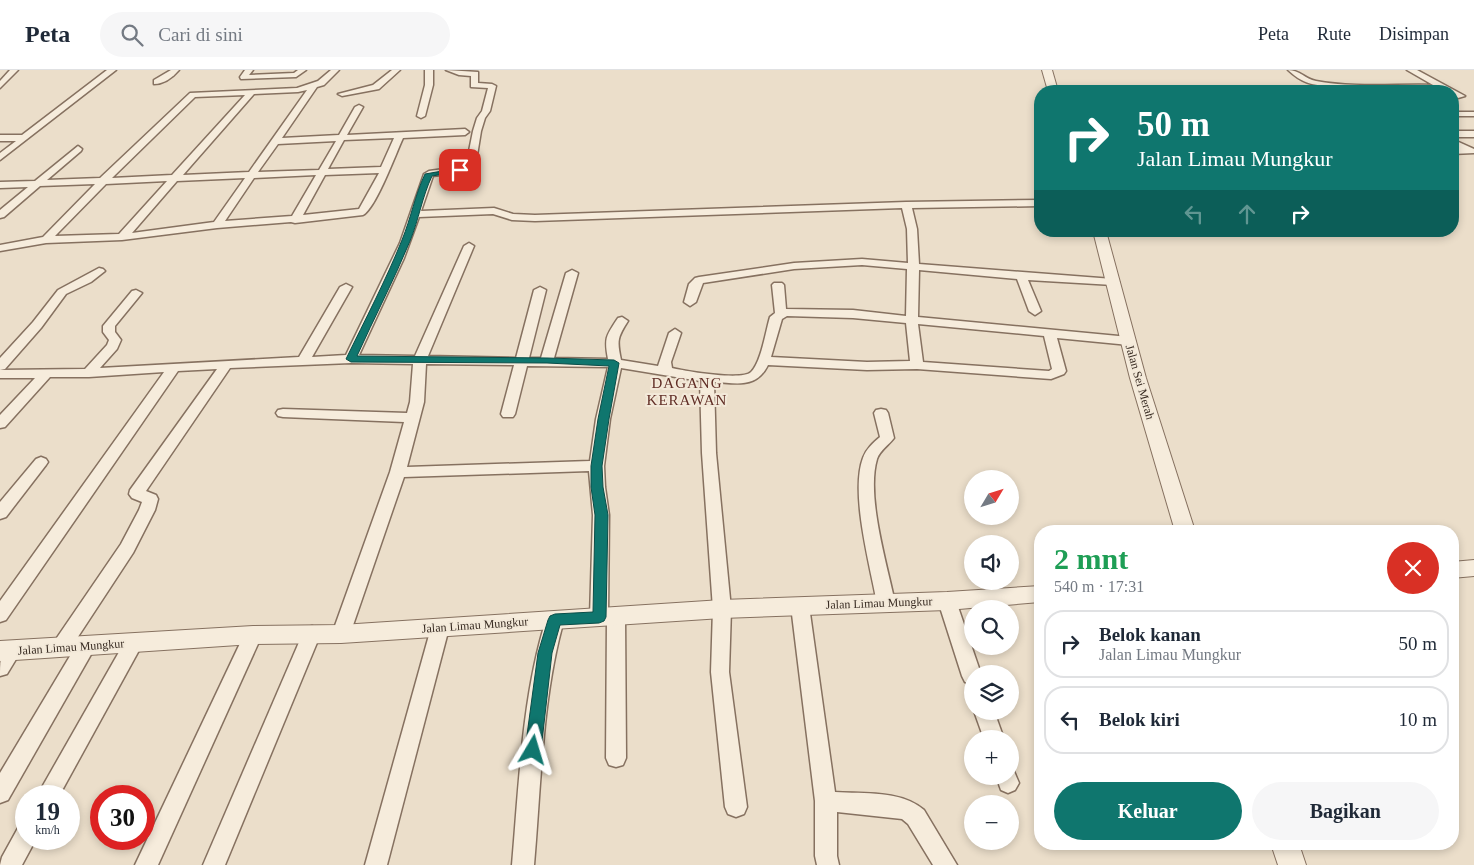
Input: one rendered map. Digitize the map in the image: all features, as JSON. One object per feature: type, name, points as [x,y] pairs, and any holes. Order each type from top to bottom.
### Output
[{"type":"street","points":[[0,86],[14,70]]},
{"type":"street","points":[[0,157],[112,70]]},
{"type":"street","points":[[157,82],[169,76],[175,70]]},
{"type":"street","points":[[249,70],[244,77],[296,75],[302,70]]},
{"type":"street","points":[[46,240],[104,180],[193,95],[298,90],[313,87],[326,80],[334,70]]},
{"type":"street","points":[[342,94],[376,87],[396,70]]},
{"type":"street","points":[[351,359],[405,242],[416,214],[421,190],[430,173],[470,168],[480,118],[486,111],[491,85],[473,85],[475,74],[459,74],[449,70],[429,70],[429,85],[421,116]]},
{"type":"street","points":[[1046,70],[1051,85]]},
{"type":"street","points":[[1292,70],[1312,83],[1333,85]]},
{"type":"street","points":[[1411,70],[1441,85]]},
{"type":"street","points":[[217,225],[313,87]]},
{"type":"street","points":[[122,237],[252,92]]},
{"type":"street","points":[[296,220],[340,138],[359,108]]},
{"type":"street","points":[[1459,114],[1474,114]]},
{"type":"street","points":[[276,140],[465,132]]},
{"type":"street","points":[[1459,134],[1474,134]]},
{"type":"street","points":[[0,248],[46,240],[122,237],[217,225],[296,220],[364,211],[400,135]]},
{"type":"street","points":[[0,138],[25,138]]},
{"type":"street","points":[[1459,145],[1471,151],[1459,151]]},
{"type":"street","points":[[2,213],[78,149]]},
{"type":"street","points":[[0,185],[385,170]]},
{"type":"street","points":[[416,214],[494,211],[512,217],[535,218],[906,205],[1034,203]]},
{"type":"street","points":[[906,205],[911,219],[913,265],[912,321],[917,366]]},
{"type":"street","name":"Jalan Sei Merah","points":[[1101,237],[1138,378],[1183,525]]},
{"type":"street","points":[[341,634],[398,472],[417,402],[420,360],[468,246]]},
{"type":"street","points":[[690,302],[696,281],[703,278],[794,266],[843,263],[913,265],[1021,276],[1113,282]]},
{"type":"street","points":[[0,366],[37,325],[62,292],[83,282],[99,270]]},
{"type":"street","points":[[547,360],[572,273]]},
{"type":"street","points":[[1021,276],[1034,312]]},
{"type":"street","points":[[778,285],[781,314]]},
{"type":"street","points":[[304,362],[346,287]]},
{"type":"street","points":[[508,414],[540,290]]},
{"type":"street","points":[[90,373],[115,340],[109,332],[109,326],[136,293]]},
{"type":"street","points":[[0,374],[90,373],[228,364],[351,359],[547,360],[614,363],[707,378],[748,379],[757,374],[764,361],[776,317],[793,312],[853,314],[1129,342]]},
{"type":"street","points":[[616,758],[602,515],[597,487],[597,466],[603,419],[614,363],[611,341],[613,334],[622,322]]},
{"type":"street","points":[[665,371],[665,362],[676,333]]},
{"type":"street","points":[[764,361],[1056,373],[1059,372],[1050,334]]},
{"type":"street","points":[[61,647],[134,537],[146,514],[150,499],[137,494],[138,490],[228,364]]},
{"type":"street","points":[[0,614],[174,367]]},
{"type":"street","points":[[0,424],[46,374]]},
{"type":"street","points":[[707,378],[709,453],[722,609],[720,672],[736,807]]},
{"type":"street","points":[[284,413],[413,418]]},
{"type":"street","points":[[881,413],[887,438],[876,446],[870,456],[867,466],[867,484],[871,524],[886,602]]},
{"type":"street","points":[[0,513],[41,462]]},
{"type":"street","points":[[398,472],[597,466]]},
{"type":"street","points":[[1459,569],[1474,568]]},
{"type":"street","name":"Jalan Limau Mungkur","points":[[4,657],[61,647],[253,635],[341,634],[722,609],[947,600],[1034,594]]},
{"type":"street","points":[[947,600],[968,665]]},
{"type":"street","points":[[800,606],[826,801],[826,856],[828,865]]},
{"type":"street","points":[[522,865],[545,653],[555,620]]},
{"type":"street","points":[[376,865],[440,628]]},
{"type":"street","points":[[214,865],[312,633]]},
{"type":"street","points":[[146,865],[253,635]]},
{"type":"street","points":[[54,785],[134,643]]},
{"type":"street","points":[[0,793],[86,646]]},
{"type":"street","points":[[826,801],[896,807],[908,810],[916,817],[946,865]]},
{"type":"street","points":[[10,865],[18,850]]},
{"type":"street","points":[[1287,850],[1292,865]]},
{"type":"district","name":"DAGANG KERAWAN","points":[[687,392]]},
{"type":"route","points":[[460,170],[429,174],[421,190],[416,214],[405,242],[351,359],[547,360],[614,363],[603,419],[597,466],[597,487],[602,515],[599,617],[555,620],[545,653],[533,750]]}]
